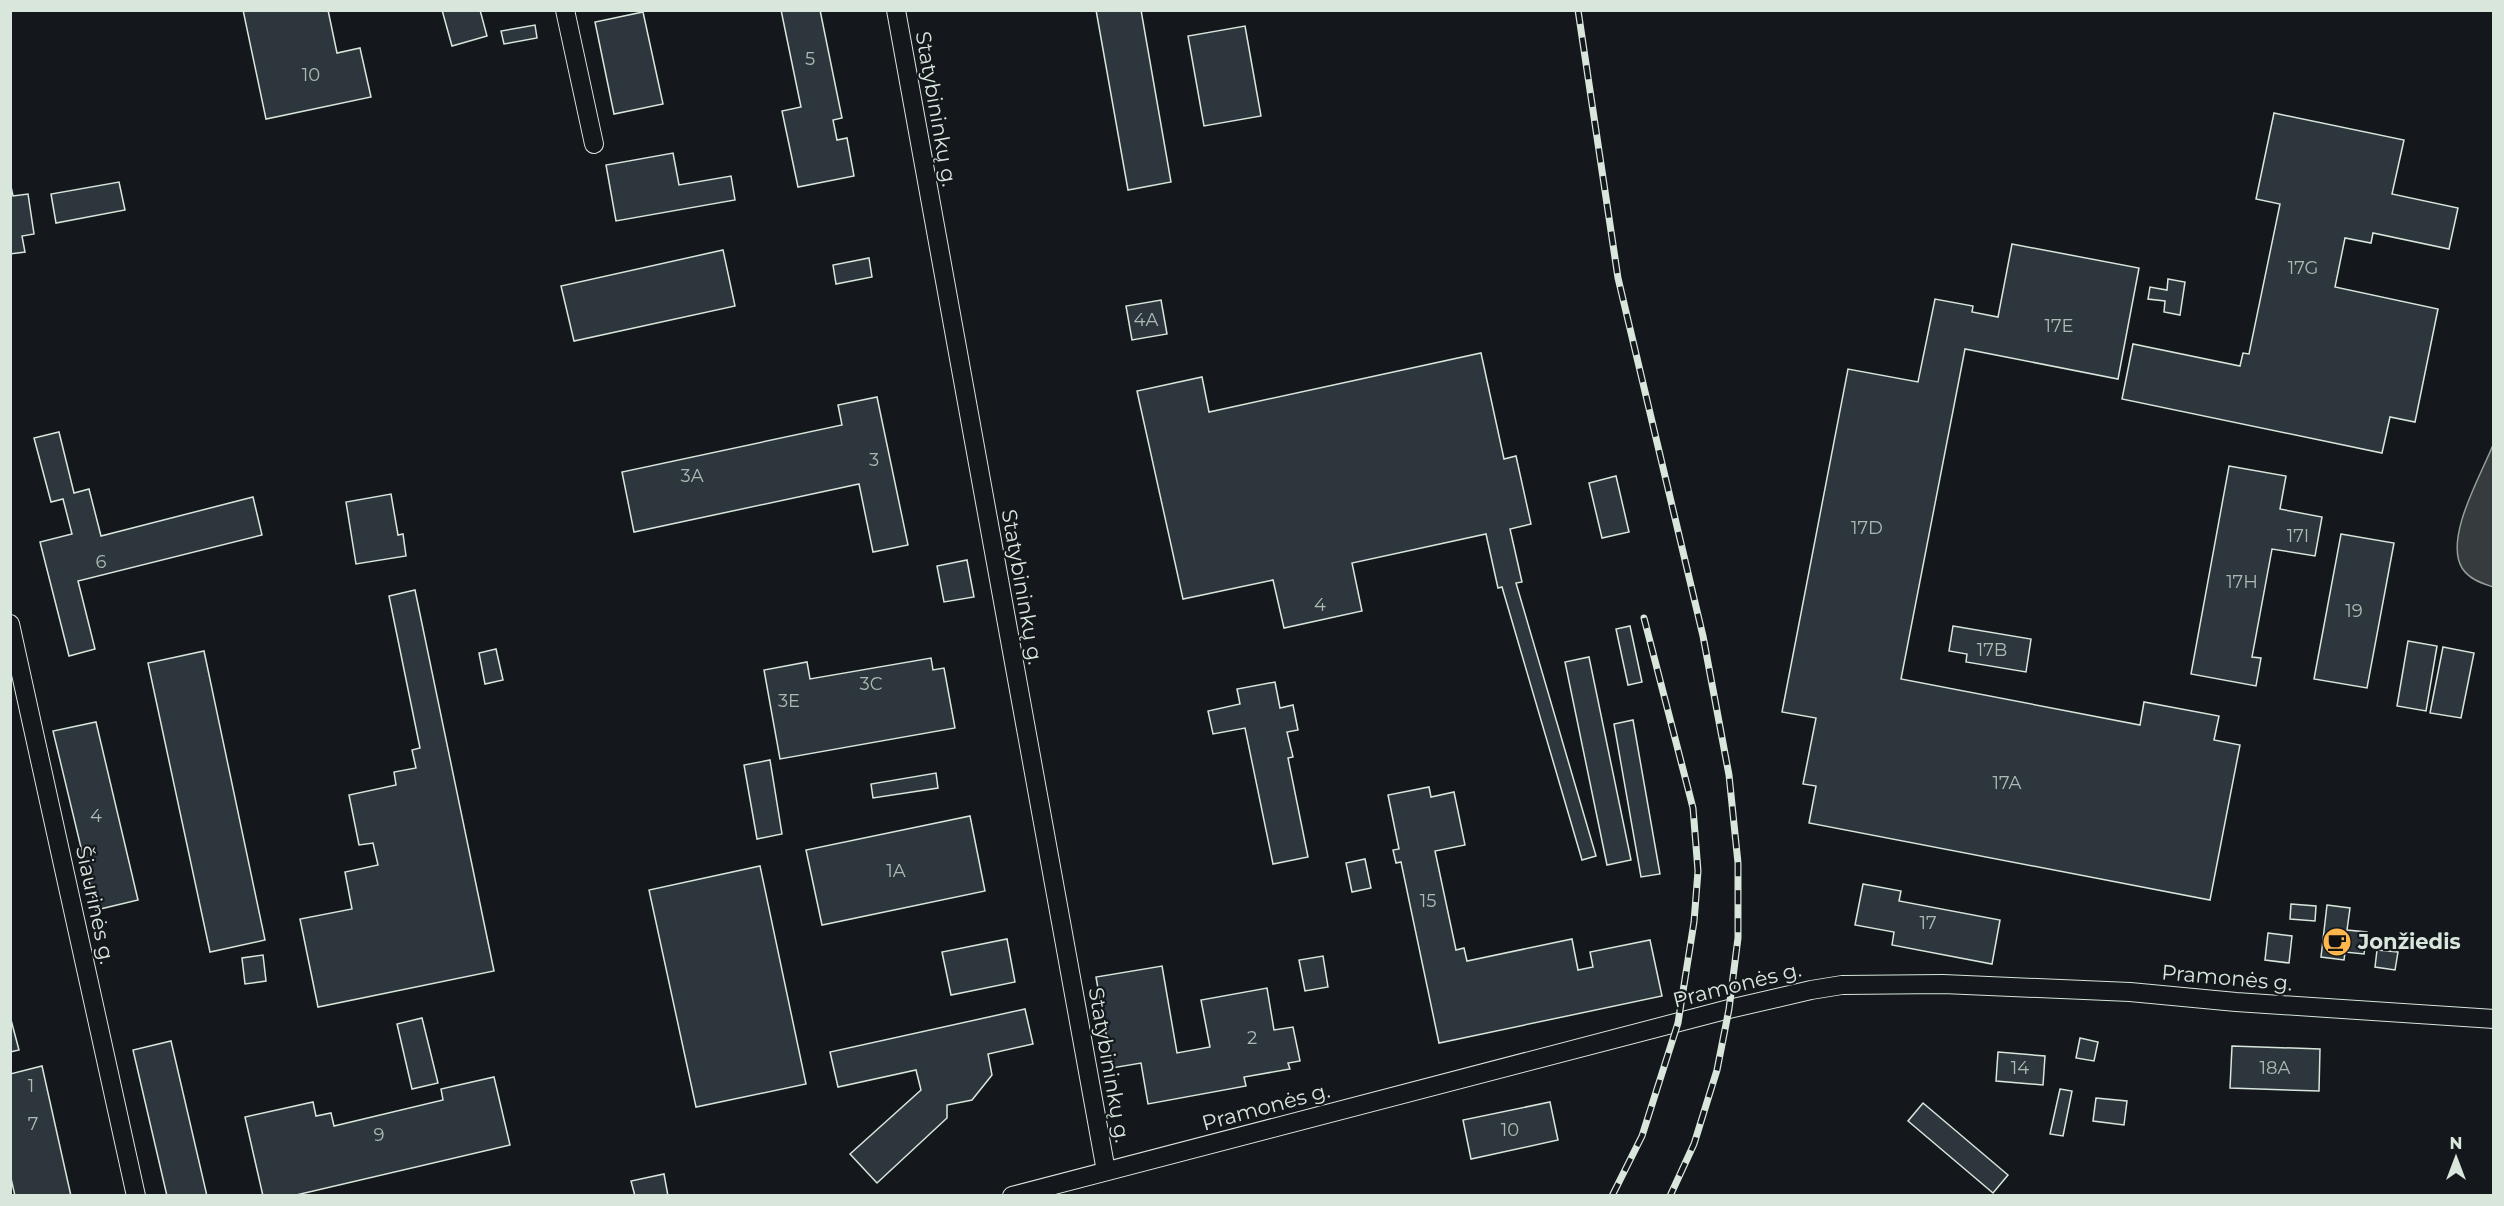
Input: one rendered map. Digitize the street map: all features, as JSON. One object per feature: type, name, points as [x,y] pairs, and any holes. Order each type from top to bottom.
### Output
[{"type":"street","points":[[565,10],[594,144]]},
{"type":"street","name":"Statybininkų g.","points":[[896,10],[1106,1172]]},
{"type":"street","name":"Šiaurinės g.","points":[[10,624],[136,1196]]},
{"type":"street","name":"Pramonės g.","points":[[1012,1196],[1729,1010],[1811,990],[1842,986],[1943,984],[2097,990],[2493,1019]]},
{"type":"shaded area","points":[[2493,445],[2493,587],[2472,578],[2462,568],[2458,555],[2458,540],[2466,506]]},
{"type":"building","points":[[243,10],[328,10],[337,53],[360,48],[371,97],[266,119]]},
{"type":"building","points":[[442,10],[480,10],[487,36],[452,46]]},
{"type":"building","points":[[781,10],[820,10],[842,118],[833,120],[837,140],[847,138],[854,176],[798,187],[782,111],[801,107]]},
{"type":"building","points":[[1096,10],[1141,10],[1171,182],[1128,190]]},
{"type":"building","points":[[643,12],[663,104],[614,114],[595,22]]},
{"type":"building","points":[[535,25],[537,38],[504,44],[501,31]]},
{"type":"building","points":[[1245,26],[1261,116],[1204,126],[1188,36]]},
{"type":"building","points":[[2274,113],[2404,140],[2392,194],[2458,208],[2449,249],[2373,233],[2371,243],[2345,238],[2335,287],[2438,309],[2415,422],[2390,417],[2382,453],[2122,399],[2133,344],[2240,366],[2243,353],[2249,354],[2280,204],[2256,199]]},
{"type":"building","points":[[673,153],[679,185],[731,176],[735,200],[616,221],[606,165]]},
{"type":"building","points":[[10,182],[13,196],[28,194],[34,234],[22,236],[25,252],[10,254]]},
{"type":"building","points":[[119,182],[125,210],[56,223],[51,194]]},
{"type":"building","points":[[2012,244],[2139,268],[2118,379],[1965,349],[1901,679],[2140,725],[2144,702],[2219,716],[2214,740],[2240,745],[2210,900],[1809,823],[1816,786],[1803,784],[1816,718],[1782,712],[1848,369],[1918,382],[1935,299],[1973,306],[1972,312],[1998,317]]},
{"type":"building","points":[[723,250],[735,306],[574,341],[561,286]]},
{"type":"building","points":[[869,258],[872,277],[836,284],[833,265]]},
{"type":"building","points":[[2168,279],[2185,282],[2180,315],[2164,312],[2165,301],[2148,299],[2150,287],[2167,290]]},
{"type":"building","points":[[1161,300],[1167,334],[1132,340],[1126,306]]},
{"type":"building","points":[[1481,353],[1504,459],[1516,456],[1531,524],[1510,529],[1522,582],[1516,583],[1596,856],[1582,860],[1502,587],[1498,588],[1486,534],[1352,563],[1362,611],[1284,628],[1273,580],[1183,599],[1137,391],[1202,377],[1209,412]]},
{"type":"building","points":[[877,397],[908,545],[873,552],[859,484],[634,532],[622,472],[842,425],[838,405]]},
{"type":"building","points":[[59,432],[74,493],[89,489],[101,536],[253,497],[262,535],[78,581],[95,649],[69,656],[40,542],[72,534],[63,499],[51,502],[34,438]]},
{"type":"building","points":[[2229,466],[2286,476],[2280,509],[2322,517],[2315,556],[2272,549],[2252,657],[2261,658],[2256,686],[2191,674]]},
{"type":"building","points":[[1616,476],[1629,532],[1602,538],[1589,483]]},
{"type":"building","points":[[391,494],[398,535],[403,534],[406,556],[356,564],[346,502]]},
{"type":"building","points":[[2341,534],[2394,543],[2367,688],[2314,679]]},
{"type":"building","points":[[967,560],[974,597],[944,602],[937,566]]},
{"type":"building","points":[[415,590],[494,971],[318,1007],[300,919],[352,909],[345,872],[378,865],[373,843],[359,845],[349,795],[396,785],[394,772],[416,768],[412,750],[420,748],[389,596]]},
{"type":"building","points":[[1630,626],[1642,682],[1628,685],[1616,629]]},
{"type":"building","points":[[1953,626],[2031,639],[2026,672],[1966,662],[1967,654],[1949,651]]},
{"type":"building","points":[[2408,641],[2437,646],[2426,711],[2397,706]]},
{"type":"building","points":[[2443,647],[2474,653],[2461,718],[2430,713]]},
{"type":"building","points":[[496,649],[503,680],[485,684],[479,653]]},
{"type":"building","points":[[204,651],[265,940],[210,952],[148,663]]},
{"type":"building","points":[[1589,657],[1631,860],[1607,865],[1565,662]]},
{"type":"building","points":[[931,658],[933,670],[944,668],[955,728],[780,759],[764,670],[807,662],[810,679]]},
{"type":"building","points":[[1275,682],[1280,708],[1293,705],[1298,730],[1287,732],[1293,757],[1288,758],[1308,857],[1273,864],[1245,728],[1213,734],[1208,711],[1240,704],[1237,689]]},
{"type":"building","points":[[1633,720],[1660,874],[1641,877],[1614,724]]},
{"type":"building","points":[[96,722],[138,900],[96,910],[53,731]]},
{"type":"building","points":[[770,760],[782,834],[757,839],[744,765]]},
{"type":"building","points":[[936,773],[938,788],[873,798],[871,784]]},
{"type":"building","points":[[1429,787],[1431,797],[1454,792],[1465,845],[1435,851],[1456,950],[1464,948],[1467,961],[1572,939],[1578,970],[1593,967],[1590,952],[1650,940],[1662,996],[1439,1043],[1401,862],[1396,863],[1393,850],[1399,849],[1388,795]]},
{"type":"building","points":[[970,816],[985,891],[822,925],[806,850]]},
{"type":"building","points":[[1365,859],[1371,888],[1352,892],[1346,863]]},
{"type":"building","points":[[760,866],[806,1084],[696,1107],[649,890]]},
{"type":"building","points":[[1863,884],[1901,891],[1899,901],[2000,920],[1992,964],[1892,945],[1894,932],[1855,925]]},
{"type":"building","points":[[2291,904],[2316,906],[2315,921],[2290,919]]},
{"type":"building","points":[[2327,905],[2350,908],[2347,930],[2367,932],[2364,954],[2345,952],[2344,960],[2321,957]]},
{"type":"building","points":[[2268,933],[2292,936],[2289,963],[2265,960]]},
{"type":"building","points":[[1007,939],[1015,982],[951,995],[942,952]]},
{"type":"building","points":[[2377,950],[2398,952],[2395,970],[2375,967]]},
{"type":"building","points":[[263,955],[266,981],[245,984],[242,958]]},
{"type":"building","points":[[1323,956],[1328,987],[1305,991],[1299,960]]},
{"type":"building","points":[[1162,966],[1177,1053],[1210,1047],[1201,1000],[1267,988],[1274,1030],[1293,1027],[1300,1061],[1288,1063],[1290,1069],[1244,1077],[1246,1086],[1148,1104],[1141,1063],[1112,1068],[1096,977]]},
{"type":"building","points":[[1025,1009],[1033,1044],[988,1054],[992,1075],[972,1100],[947,1105],[947,1118],[877,1183],[850,1154],[921,1090],[916,1070],[838,1087],[830,1052]]},
{"type":"building","points":[[10,1016],[19,1050],[10,1052]]},
{"type":"building","points":[[422,1018],[438,1083],[412,1089],[397,1024]]},
{"type":"building","points":[[2080,1038],[2098,1042],[2094,1061],[2076,1058]]},
{"type":"building","points":[[171,1041],[207,1196],[167,1196],[133,1050]]},
{"type":"building","points":[[2232,1046],[2320,1049],[2319,1091],[2230,1088]]},
{"type":"building","points":[[1998,1052],[2045,1056],[2043,1085],[1996,1081]]},
{"type":"building","points":[[42,1066],[71,1196],[15,1196],[10,1174],[10,1074]]},
{"type":"building","points":[[494,1077],[510,1145],[292,1196],[263,1196],[245,1117],[313,1102],[316,1116],[331,1113],[334,1126],[443,1100],[441,1089]]},
{"type":"building","points":[[2060,1089],[2072,1091],[2063,1136],[2050,1134]]},
{"type":"building","points":[[2096,1098],[2127,1101],[2124,1125],[2093,1121]]},
{"type":"building","points":[[1550,1102],[1558,1140],[1471,1159],[1463,1120]]},
{"type":"building","points":[[1923,1103],[2008,1175],[1993,1193],[1908,1121]]},
{"type":"building","points":[[664,1174],[668,1196],[635,1196],[631,1181]]},
{"type":"railway","points":[[1578,10],[1618,278],[1703,636],[1729,775],[1738,863],[1738,938],[1729,1009],[1717,1070],[1694,1144],[1670,1196]]},
{"type":"railway","points":[[1612,1196],[1642,1136],[1678,1023],[1694,922],[1698,871],[1693,808],[1644,618]]},
{"type":"place","name":"Jonžiedis","points":[[2337,942]]}]
